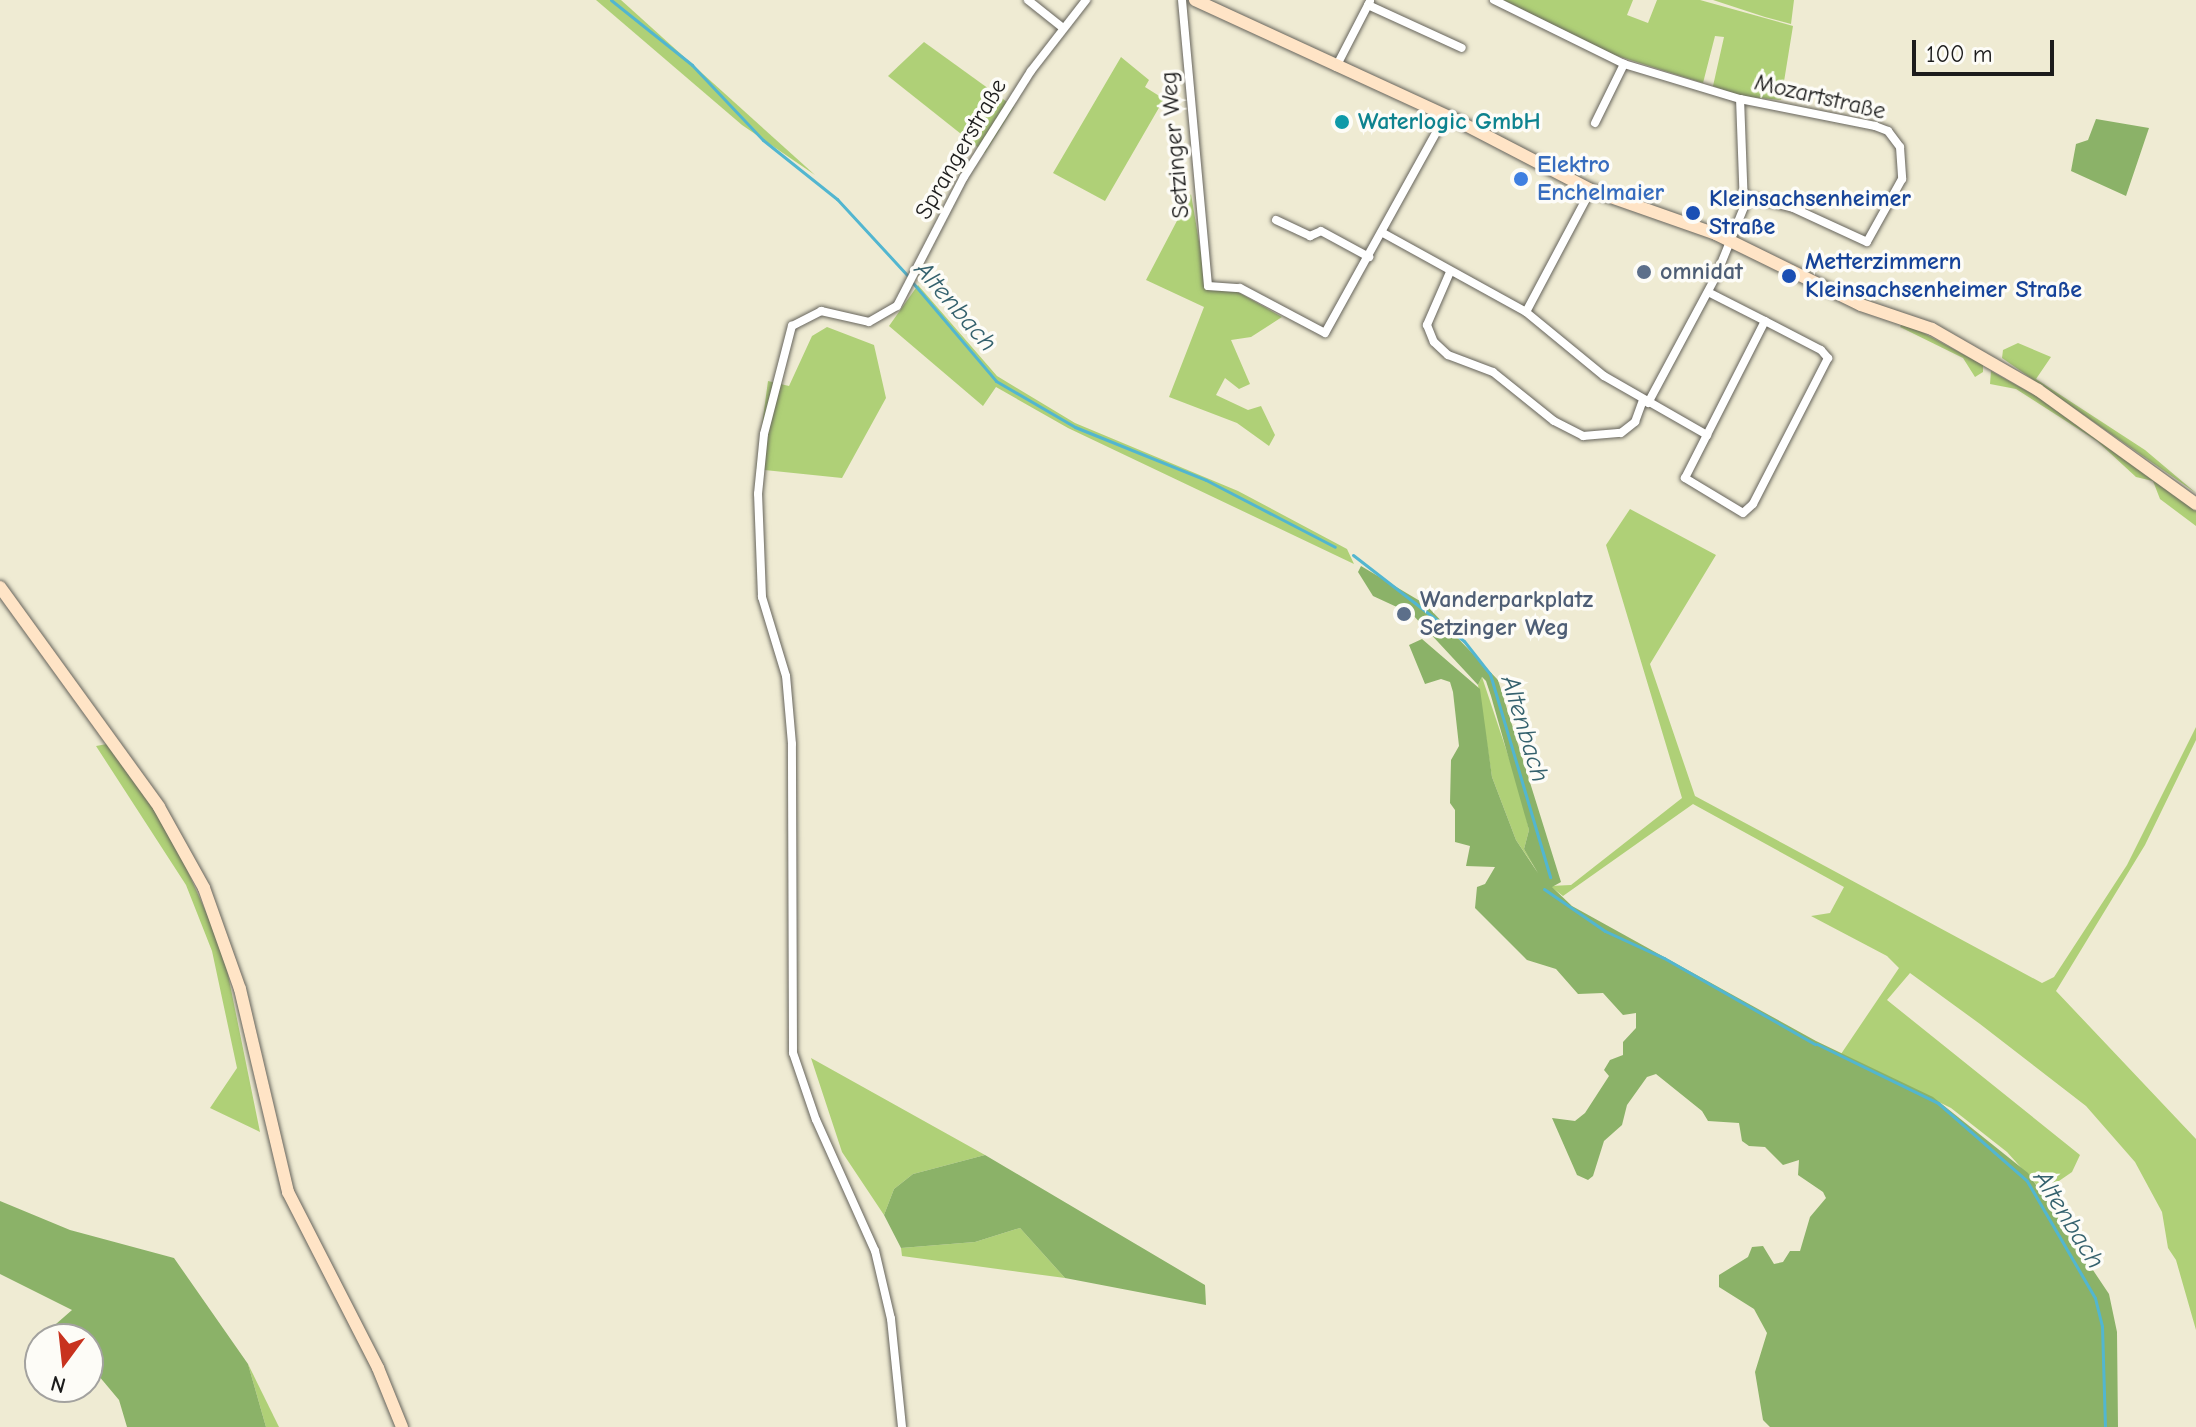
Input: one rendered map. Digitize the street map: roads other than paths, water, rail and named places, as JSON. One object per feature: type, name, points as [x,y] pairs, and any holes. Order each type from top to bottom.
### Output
[{"type":"main road","points":[[1195,0],[1446,115],[1591,190],[1729,240],[1861,305],[1932,329],[2082,420],[2196,504]]},
{"type":"main road","points":[[0,587],[159,807],[204,888],[240,989],[288,1192],[378,1368],[402,1427]]},
{"type":"street","points":[[1028,0],[1062,27]]},
{"type":"street","name":"Sprangerstraße","points":[[902,1427],[891,1319],[875,1251],[816,1120],[793,1053],[792,744],[786,676],[762,597],[758,544],[764,434],[786,335],[799,319],[821,311],[877,320],[897,306],[964,177],[1062,27],[1086,0]]},
{"type":"street","name":"Setzinger Weg","points":[[1182,0],[1208,286],[1240,288],[1325,333],[1369,257]]},
{"type":"street","name":"Mozartstraße","points":[[1494,0],[1624,64],[1740,99],[1849,120],[1894,137],[1904,163],[1902,179],[1885,217],[1867,242],[1793,208],[1747,196]]},
{"type":"street","points":[[1336,67],[1369,2],[1462,48]]},
{"type":"street","points":[[1595,123],[1624,64]]},
{"type":"street","points":[[1450,272],[1427,323],[1434,342],[1448,355],[1493,372],[1554,421],[1583,436],[1621,433],[1635,422],[1708,292],[1747,196],[1740,99]]},
{"type":"street","points":[[1276,220],[1310,236],[1321,231],[1369,257],[1446,115]]},
{"type":"street","points":[[1526,312],[1591,190]]},
{"type":"street","points":[[1383,233],[1526,312],[1646,402],[1707,435]]},
{"type":"street","points":[[1708,292],[1765,321],[1821,350],[1827,361],[1747,512],[1685,481],[1765,321]]},
{"type":"waterway","name":"Altenbach","points":[[611,0],[692,65],[763,140],[837,199],[909,277]]},
{"type":"waterway","name":"Altenbach","points":[[913,283],[996,381],[1075,427],[1206,480],[1335,547]]},
{"type":"waterway","name":"Altenbach","points":[[1353,555],[1464,641],[1490,674],[1550,877]]},
{"type":"waterway","name":"Altenbach","points":[[1544,889],[1605,931],[1664,958],[1815,1044]]},
{"type":"waterway","name":"Altenbach","points":[[1817,1044],[1938,1103],[2027,1181],[2095,1298],[2102,1326],[2105,1427]]},
{"type":"place","name":"Waterlogic GmbH","points":[[1342,122]]},
{"type":"place","name":"Elektro Enchelmaier","points":[[1521,179]]},
{"type":"place","name":"Kleinsachsenheimer Straße","points":[[1693,213]]},
{"type":"place","name":"omnidat","points":[[1644,272]]},
{"type":"place","name":"Metterzimmern Kleinsachsenheimer Straße","points":[[1789,276]]},
{"type":"place","name":"Wanderparkplatz Setzinger Weg","points":[[1404,614]]}]
